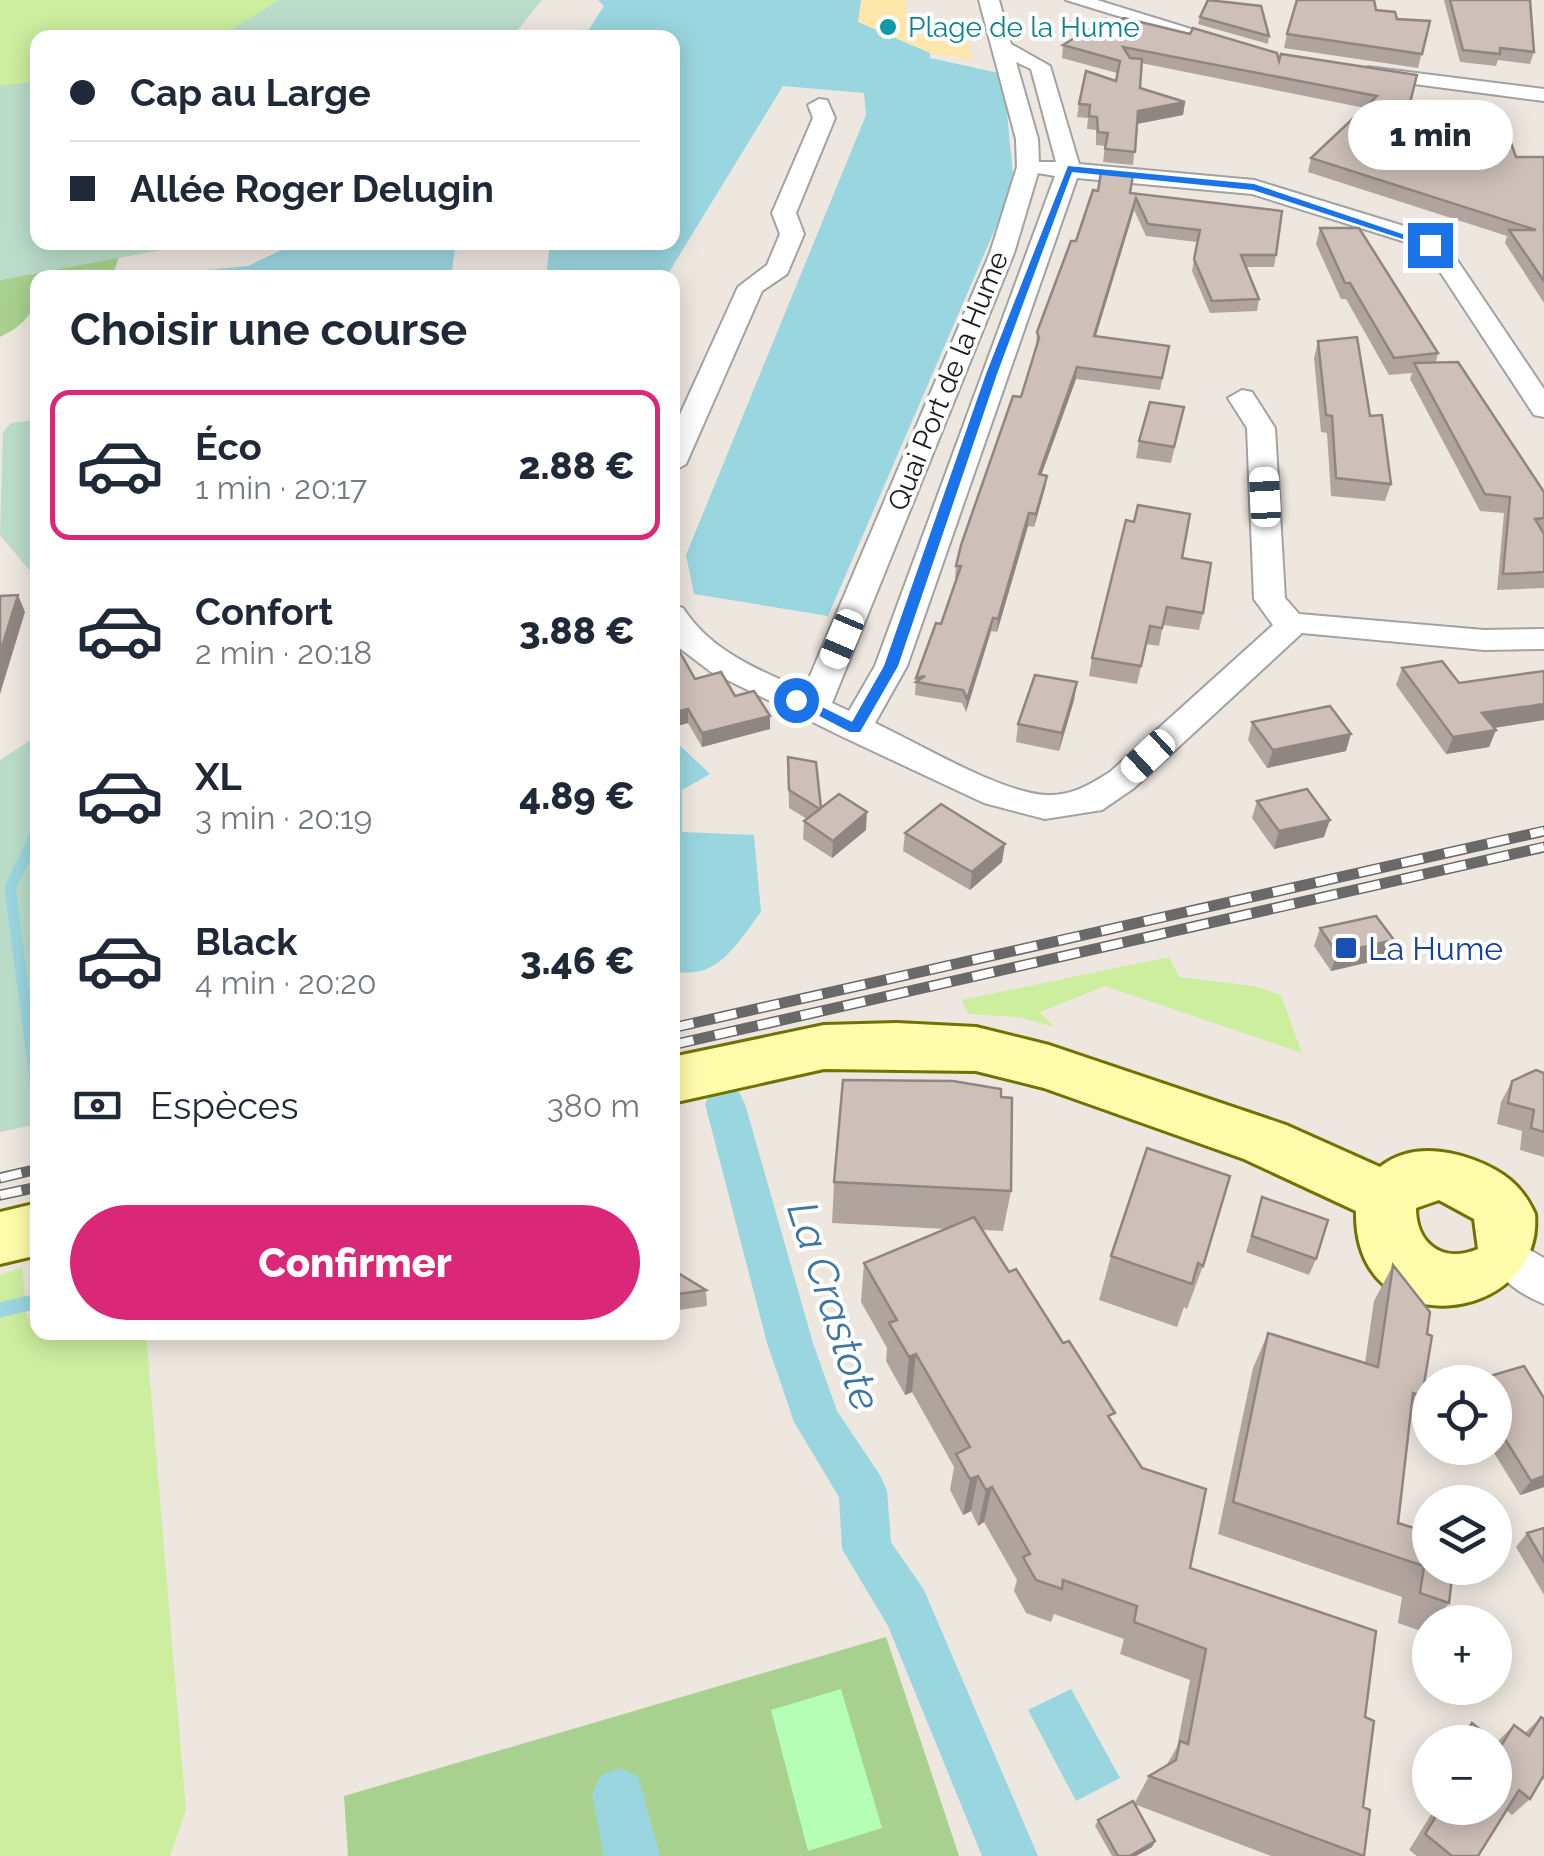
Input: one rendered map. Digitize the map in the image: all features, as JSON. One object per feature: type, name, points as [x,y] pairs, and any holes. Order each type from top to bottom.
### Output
[{"type":"main road","points":[[680,1078],[824,1047],[957,1047],[1049,1067],[1201,1119],[1265,1142],[1386,1197]]},
{"type":"main road","points":[[1438,1176],[1472,1185],[1527,1248],[1501,1272],[1484,1281],[1440,1280],[1418,1270],[1390,1241],[1383,1219],[1386,1197],[1410,1178],[1438,1176]]},
{"type":"main road","points":[[0,1238],[30,1231]]},
{"type":"street","name":"Quai Port de la Hume","points":[[805,704],[1002,253],[1028,167],[1027,139],[989,0]]},
{"type":"street","points":[[1076,0],[1260,53]]},
{"type":"street","points":[[999,46],[1040,66],[1068,169]]},
{"type":"street","points":[[1348,71],[1544,94]]},
{"type":"street","points":[[680,446],[751,287],[778,269],[792,234],[784,213],[824,118],[818,105]]},
{"type":"street","points":[[1028,167],[1254,187],[1422,239],[1442,256],[1531,370],[1544,409]]},
{"type":"street","name":"Quai Port de la Hume","points":[[855,729],[891,666],[1068,169]]},
{"type":"street","points":[[1242,398],[1261,428],[1270,599],[1291,626]]},
{"type":"street","points":[[680,629],[700,652],[855,729],[1013,801],[1045,807],[1090,801],[1122,780],[1291,626],[1484,640],[1544,639]]},
{"type":"green space","points":[[0,0],[279,0],[230,30],[30,30],[30,151],[0,151]]},
{"type":"green space","points":[[279,0],[542,0],[518,30],[230,30]]},
{"type":"green space","points":[[30,82],[30,250],[161,250],[54,270],[30,270],[30,274],[0,280],[0,86]]},
{"type":"green space","points":[[119,257],[114,270],[52,270]]},
{"type":"green space","points":[[30,274],[30,314],[0,337],[0,280]]},
{"type":"green space","points":[[30,421],[30,571],[0,535],[3,432],[11,423]]},
{"type":"green space","points":[[30,741],[30,1126],[0,1132],[0,760]]},
{"type":"green space","points":[[1169,957],[1179,977],[1254,986],[1281,995],[1302,1053],[1105,986],[1040,1012],[1054,1027],[1019,1017],[969,1014],[961,1000]]},
{"type":"green space","points":[[22,1267],[30,1340],[147,1340],[186,1810],[170,1856],[0,1856],[0,1275]]},
{"type":"green space","points":[[886,1637],[959,1856],[348,1856],[344,1796]]},
{"type":"green space","points":[[841,1689],[882,1828],[808,1851],[771,1710]]},
{"type":"sand","name":"Plage de la Hume","points":[[861,0],[905,0],[908,31],[936,40],[968,40],[972,60],[930,53],[857,22]]},
{"type":"water","points":[[598,0],[861,0],[858,22],[930,53],[930,58],[1003,74],[1014,185],[828,616],[694,594],[686,555],[866,115],[864,93],[783,86],[670,270],[547,270],[549,250],[680,250],[680,30],[589,30],[604,6]]},
{"type":"water","points":[[281,250],[455,250],[452,270],[206,270],[248,266]]},
{"type":"water","points":[[680,746],[710,774],[682,790],[682,832],[754,835],[761,912],[724,957],[714,965],[680,972]]},
{"type":"water","points":[[1071,1689],[1120,1778],[1076,1801],[1028,1710]]},
{"type":"building","points":[[1208,0],[1261,6],[1269,36],[1200,17]]},
{"type":"building","points":[[1297,0],[1374,0],[1376,10],[1395,12],[1397,19],[1430,21],[1422,54],[1287,34]]},
{"type":"building","points":[[1450,0],[1530,0],[1534,52],[1500,48],[1500,54],[1463,50]]},
{"type":"building","points":[[1124,18],[1190,34],[1193,28],[1277,53],[1279,61],[1281,54],[1417,75],[1400,142],[1475,164],[1458,107],[1499,109],[1516,157],[1544,157],[1544,281],[1509,230],[1536,230],[1311,158],[1377,96],[1123,47],[1130,58],[1142,59],[1140,88],[1185,102],[1138,111],[1135,152],[1105,149],[1108,133],[1098,132],[1097,117],[1089,116],[1090,105],[1079,104],[1086,71],[1116,81],[1120,61],[1063,45],[1106,19],[1110,26]]},
{"type":"building","points":[[1101,172],[1133,175],[1130,193],[1282,211],[1276,255],[1241,255],[1259,299],[1212,301],[1194,259],[1200,230],[1148,224],[1136,198],[1094,336],[1169,346],[1162,378],[1077,367],[1039,474],[1047,476],[1036,514],[1029,513],[998,619],[993,618],[967,699],[963,690],[916,682],[925,676],[916,678],[936,623],[941,624],[961,566],[956,566],[961,545],[1013,396],[1021,397],[1039,338],[1037,332],[1093,190],[1098,191]]},
{"type":"building","points":[[1320,228],[1359,228],[1438,353],[1394,358],[1350,283],[1345,283]]},
{"type":"building","points":[[1357,337],[1370,416],[1382,415],[1391,484],[1336,478],[1332,416],[1326,415],[1318,341]]},
{"type":"building","points":[[1458,362],[1544,492],[1544,518],[1535,519],[1544,534],[1544,572],[1503,574],[1510,497],[1485,494],[1414,363]]},
{"type":"building","points":[[1150,402],[1184,407],[1174,447],[1139,441]]},
{"type":"building","points":[[1138,505],[1190,514],[1182,558],[1211,563],[1203,613],[1167,607],[1162,628],[1150,626],[1141,666],[1092,658],[1126,520],[1134,522]]},
{"type":"building","points":[[18,595],[0,653],[0,596]]},
{"type":"building","points":[[680,652],[695,679],[721,672],[735,696],[754,691],[770,716],[702,733],[688,709],[680,711]]},
{"type":"building","points":[[1442,661],[1459,683],[1544,671],[1544,704],[1482,713],[1496,730],[1453,737],[1402,668]]},
{"type":"building","points":[[1035,675],[1077,682],[1062,733],[1018,724]]},
{"type":"building","points":[[1330,706],[1351,734],[1273,750],[1252,722]]},
{"type":"building","points":[[788,757],[816,762],[821,808],[839,794],[867,812],[833,841],[804,821],[820,809],[789,790]]},
{"type":"building","points":[[1307,789],[1330,820],[1279,831],[1257,801]]},
{"type":"building","points":[[941,804],[1005,844],[972,872],[905,833]]},
{"type":"building","points":[[1376,916],[1394,940],[1337,953],[1320,928]]},
{"type":"building","points":[[1536,1070],[1544,1073],[1544,1132],[1531,1128],[1534,1110],[1508,1103],[1512,1081]]},
{"type":"building","points":[[843,1080],[953,1081],[1001,1089],[1001,1097],[1012,1098],[1011,1191],[834,1182]]},
{"type":"building","points":[[1147,1148],[1230,1176],[1203,1266],[1198,1263],[1192,1284],[1111,1256]]},
{"type":"building","points":[[1262,1197],[1328,1220],[1316,1259],[1252,1236]]},
{"type":"building","points":[[974,1217],[1009,1272],[1016,1269],[1063,1343],[1069,1341],[1115,1413],[1108,1416],[1142,1468],[1206,1489],[1190,1568],[1376,1631],[1365,1717],[1374,1721],[1363,1807],[1370,1810],[1364,1856],[1149,1776],[1176,1760],[1180,1741],[1188,1744],[1206,1649],[1134,1622],[1137,1606],[1063,1580],[1062,1589],[1036,1580],[1023,1557],[1030,1554],[992,1487],[986,1490],[978,1476],[970,1479],[956,1454],[970,1447],[916,1354],[909,1357],[889,1323],[897,1320],[864,1263]]},
{"type":"building","points":[[1393,1265],[1430,1312],[1427,1334],[1432,1336],[1427,1365],[1412,1365],[1412,1402],[1398,1523],[1412,1527],[1412,1562],[1233,1502],[1268,1333],[1378,1367]]},
{"type":"building","points":[[680,1274],[706,1290],[680,1294]]},
{"type":"building","points":[[1524,1366],[1544,1398],[1544,1476],[1531,1481],[1512,1450],[1512,1370]]},
{"type":"building","points":[[1544,1528],[1544,1562],[1527,1533]]},
{"type":"building","points":[[1421,1585],[1451,1585],[1449,1603],[1420,1593]]},
{"type":"building","points":[[1541,1717],[1544,1719],[1544,1775],[1530,1799],[1519,1790],[1512,1801],[1512,1728],[1514,1725],[1529,1736]]},
{"type":"building","points":[[1133,1801],[1155,1841],[1130,1856],[1118,1856],[1098,1820]]},
{"type":"building","points":[[1431,1825],[1497,1825],[1478,1856],[1452,1856],[1425,1834]]},
{"type":"waterway","points":[[30,847],[10,888],[30,1041]]},
{"type":"waterway","name":"La Crastote","points":[[725,1104],[790,1343],[818,1422],[863,1491],[867,1549],[906,1608],[1010,1856]]},
{"type":"waterway","points":[[0,1310],[30,1303]]},
{"type":"waterway","points":[[619,1795],[632,1856]]},
{"type":"railway","points":[[680,1026],[1544,831]]},
{"type":"railway","points":[[680,1043],[1544,847]]},
{"type":"railway","points":[[0,1178],[30,1171]]},
{"type":"railway","points":[[0,1195],[30,1189]]},
{"type":"place","name":"Plage de la Hume","points":[[888,27]]},
{"type":"place","name":"La Hume","points":[[1346,948]]},
{"type":"route","points":[[796,700],[855,729],[891,666],[1068,169],[1254,187],[1392,229],[1430,245]]}]
